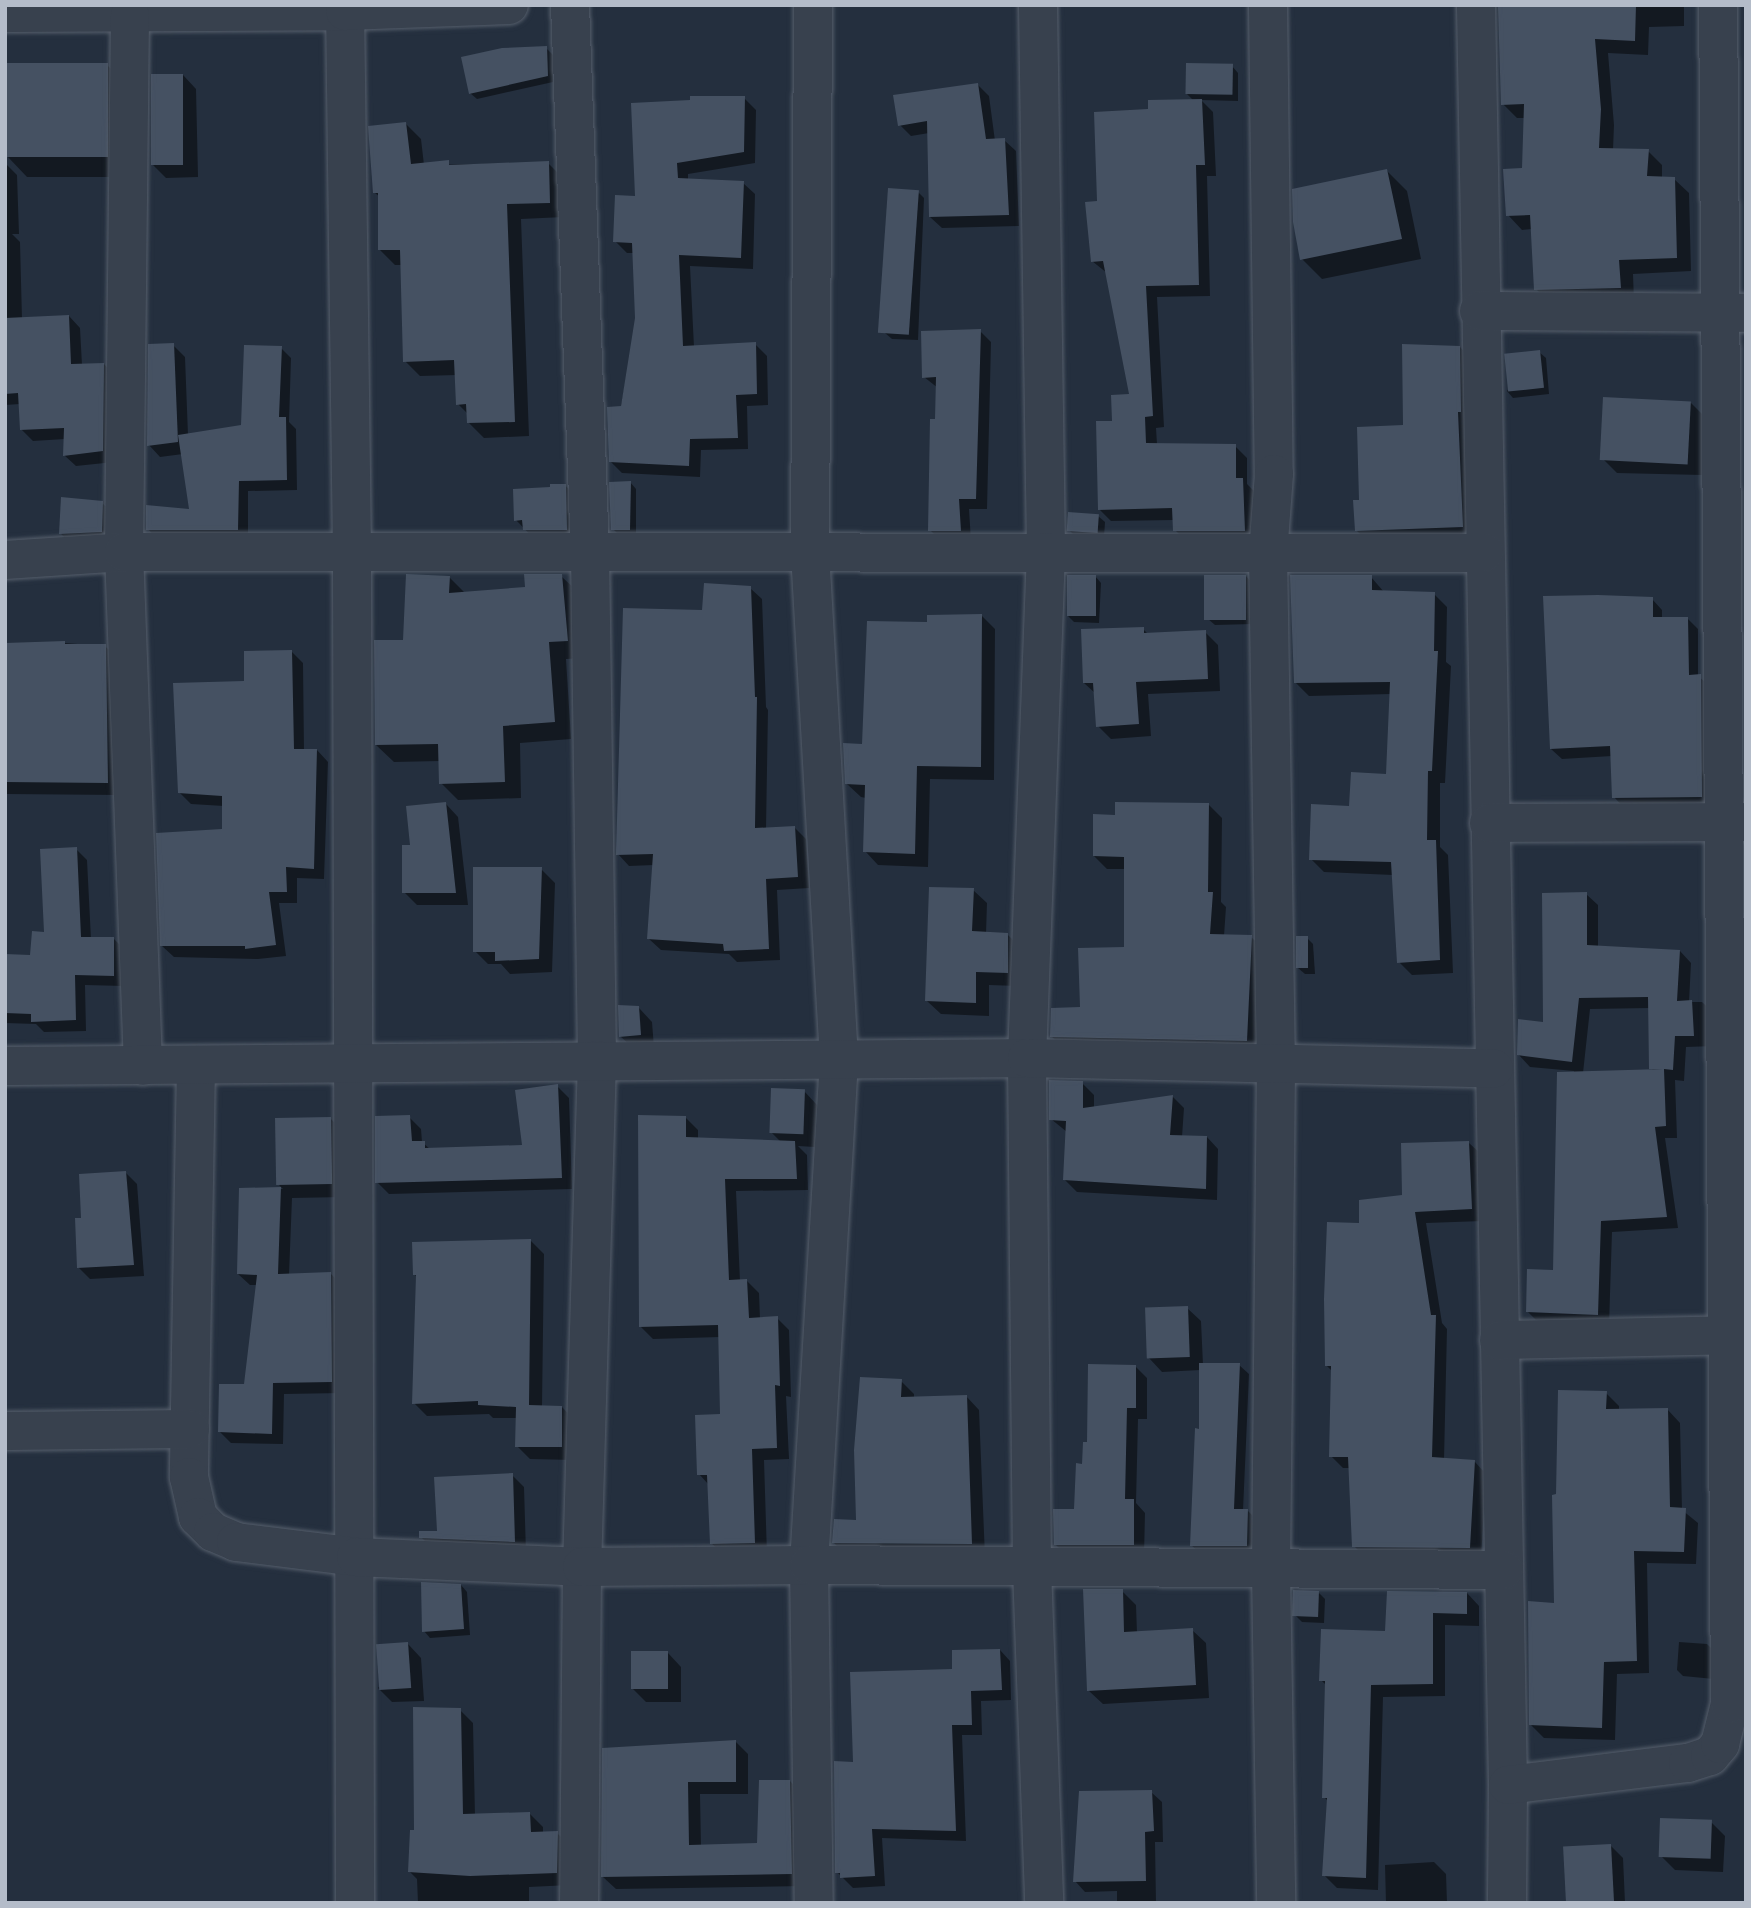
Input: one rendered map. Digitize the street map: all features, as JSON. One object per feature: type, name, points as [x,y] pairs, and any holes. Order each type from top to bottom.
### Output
[{"type":"street","points":[[5,13],[130,15],[509,5]]},
{"type":"street","points":[[570,5],[590,552],[597,1060],[582,1567],[579,1903]]},
{"type":"street","points":[[813,5],[810,552],[839,1060],[809,1565],[814,1903]]},
{"type":"street","points":[[1038,5],[1046,552],[1027,1058],[1032,1569],[1044,1903]]},
{"type":"street","points":[[1268,5],[1274,474],[1268,553],[1276,1066],[1271,1570],[1276,1903]]},
{"type":"street","points":[[1476,5],[1479,311],[1508,1785],[1507,1903]]},
{"type":"street","points":[[1508,1785],[1688,1763],[1710,1756],[1720,1744],[1738,1681],[1732,313],[1718,5]]},
{"type":"street","points":[[345,8],[355,1066],[355,1903]]},
{"type":"street","points":[[130,15],[124,552],[143,1066]]},
{"type":"street","points":[[1479,311],[1732,313]]},
{"type":"street","points":[[5,560],[124,552],[1484,553]]},
{"type":"street","points":[[1489,823],[1734,822]]},
{"type":"street","points":[[5,1066],[355,1066],[597,1060],[1027,1058],[1276,1066],[1494,1069]]},
{"type":"street","points":[[196,1065],[191,1498],[198,1517],[213,1532],[236,1542],[356,1557],[582,1567],[809,1565],[1032,1569],[1504,1570]]},
{"type":"street","points":[[1499,1340],[1736,1336]]},
{"type":"street","points":[[5,1432],[190,1429]]},
{"type":"building","points":[[1498,5],[1636,5],[1635,41],[1595,39],[1601,109],[1599,148],[1649,149],[1647,176],[1675,177],[1677,258],[1619,260],[1621,288],[1534,290],[1530,215],[1506,216],[1503,169],[1522,168],[1524,104],[1501,105]]},
{"type":"building","points":[[547,46],[548,76],[469,94],[461,57],[502,48]]},
{"type":"building","points":[[5,63],[108,63],[108,157],[5,157]]},
{"type":"building","points":[[1186,63],[1233,64],[1232,95],[1185,94]]},
{"type":"building","points":[[151,74],[183,74],[183,165],[151,165]]},
{"type":"building","points":[[978,83],[986,139],[1005,138],[1009,215],[929,217],[927,121],[898,126],[893,95]]},
{"type":"building","points":[[690,96],[745,96],[744,152],[677,163],[678,178],[744,181],[741,258],[679,255],[683,346],[756,342],[757,394],[736,395],[738,438],[690,439],[689,466],[609,462],[607,407],[621,406],[635,318],[632,243],[613,242],[615,195],[635,196],[631,103],[690,100]]},
{"type":"building","points":[[1202,99],[1205,165],[1196,165],[1199,285],[1146,286],[1153,416],[1145,417],[1146,443],[1236,444],[1236,478],[1243,478],[1245,531],[1173,531],[1172,508],[1098,510],[1096,421],[1112,421],[1111,395],[1129,394],[1103,261],[1091,262],[1085,202],[1097,201],[1094,112],[1148,109],[1148,100]]},
{"type":"building","points":[[406,122],[411,164],[449,160],[449,165],[549,161],[550,203],[507,204],[515,422],[467,423],[466,404],[456,405],[454,360],[403,362],[400,250],[378,250],[378,193],[373,193],[368,126]]},
{"type":"building","points":[[1387,169],[1402,239],[1300,260],[1293,222],[1292,189]]},
{"type":"building","points":[[888,188],[919,190],[909,335],[878,333]]},
{"type":"building","points":[[69,315],[71,364],[104,363],[103,451],[63,456],[64,428],[20,430],[18,393],[5,394],[5,318]]},
{"type":"building","points":[[981,329],[976,499],[959,499],[961,531],[928,531],[930,419],[935,419],[936,377],[922,378],[921,331]]},
{"type":"building","points":[[174,343],[178,442],[147,446],[148,344]]},
{"type":"building","points":[[1402,344],[1460,346],[1461,412],[1458,412],[1463,527],[1355,531],[1353,500],[1359,500],[1357,427],[1403,425]]},
{"type":"building","points":[[244,345],[282,346],[279,417],[286,417],[287,480],[239,481],[238,530],[146,530],[146,505],[189,509],[178,435],[241,425]]},
{"type":"building","points":[[1540,350],[1544,388],[1508,392],[1504,354]]},
{"type":"building","points":[[1603,397],[1691,402],[1688,465],[1600,460]]},
{"type":"building","points":[[631,481],[630,530],[611,530],[609,482]]},
{"type":"building","points":[[550,484],[566,484],[567,530],[523,530],[522,520],[514,521],[513,489],[550,487]]},
{"type":"building","points":[[61,497],[103,501],[102,532],[59,534]]},
{"type":"building","points":[[1068,512],[1099,514],[1098,533],[1067,531]]},
{"type":"building","points":[[406,574],[450,576],[449,593],[525,587],[524,574],[562,574],[568,641],[549,642],[555,722],[503,726],[505,782],[439,784],[438,744],[375,745],[374,640],[403,640]]},
{"type":"building","points":[[1067,575],[1096,575],[1096,616],[1067,616]]},
{"type":"building","points":[[1204,575],[1246,575],[1246,620],[1204,620]]},
{"type":"building","points":[[1290,575],[1372,575],[1372,590],[1435,592],[1434,651],[1438,651],[1432,771],[1428,771],[1427,840],[1436,840],[1440,960],[1397,963],[1391,862],[1309,860],[1311,804],[1349,806],[1351,772],[1386,774],[1390,682],[1294,683]]},
{"type":"building","points":[[704,583],[751,586],[757,697],[755,828],[795,826],[798,877],[766,879],[769,949],[724,951],[723,944],[647,939],[653,854],[616,855],[623,608],[702,610]]},
{"type":"building","points":[[1543,596],[1653,597],[1653,617],[1688,617],[1689,675],[1701,674],[1702,797],[1612,798],[1610,746],[1550,749]]},
{"type":"building","points":[[982,614],[981,767],[917,766],[915,854],[863,852],[865,785],[845,784],[843,743],[862,744],[867,621],[927,622],[927,615]]},
{"type":"building","points":[[1144,627],[1144,633],[1206,630],[1208,679],[1136,682],[1139,724],[1096,727],[1093,683],[1083,683],[1081,629]]},
{"type":"building","points":[[65,641],[65,644],[106,644],[108,783],[5,782],[5,643]]},
{"type":"building","points":[[292,650],[294,749],[317,749],[314,869],[286,867],[287,892],[269,892],[276,945],[245,949],[245,946],[160,946],[156,833],[222,829],[222,796],[178,793],[173,683],[244,681],[244,651]]},
{"type":"building","points":[[446,802],[456,893],[402,893],[402,845],[410,845],[406,806]]},
{"type":"building","points":[[1115,802],[1209,803],[1208,892],[1213,892],[1210,934],[1252,935],[1247,1041],[1050,1037],[1051,1008],[1080,1007],[1078,948],[1124,947],[1124,857],[1093,856],[1093,814],[1115,815]]},
{"type":"building","points":[[77,847],[81,937],[114,937],[114,976],[75,975],[76,1020],[31,1022],[31,1014],[5,1013],[5,954],[30,955],[32,931],[44,932],[40,849]]},
{"type":"building","points":[[473,867],[542,867],[539,959],[495,961],[495,952],[473,952]]},
{"type":"building","points":[[929,887],[974,888],[972,931],[1008,933],[1008,973],[976,972],[976,1003],[925,1001]]},
{"type":"building","points":[[1587,892],[1587,945],[1680,950],[1677,1001],[1692,1000],[1694,1036],[1675,1036],[1673,1070],[1664,1069],[1666,1126],[1655,1127],[1667,1217],[1601,1221],[1598,1315],[1526,1312],[1527,1269],[1553,1270],[1557,1072],[1663,1069],[1649,1069],[1648,997],[1579,998],[1572,1062],[1517,1055],[1518,1019],[1543,1022],[1542,893]]},
{"type":"building","points":[[1296,936],[1308,936],[1308,968],[1296,968]]},
{"type":"building","points":[[618,1005],[639,1006],[641,1035],[619,1037]]},
{"type":"building","points":[[1049,1080],[1083,1081],[1083,1108],[1173,1095],[1170,1135],[1207,1136],[1206,1189],[1063,1180],[1066,1121],[1049,1120]]},
{"type":"building","points":[[558,1084],[562,1178],[375,1183],[375,1116],[410,1115],[412,1141],[425,1141],[425,1148],[522,1145],[515,1090]]},
{"type":"building","points":[[771,1088],[805,1089],[803,1134],[769,1133]]},
{"type":"building","points":[[638,1115],[686,1116],[686,1137],[795,1141],[797,1179],[725,1179],[729,1280],[747,1279],[749,1318],[778,1316],[780,1386],[775,1385],[777,1448],[752,1449],[755,1543],[710,1544],[707,1475],[697,1475],[695,1415],[720,1414],[718,1325],[639,1327]]},
{"type":"building","points":[[331,1117],[332,1184],[276,1185],[275,1118]]},
{"type":"building","points":[[1469,1141],[1472,1209],[1415,1212],[1431,1315],[1436,1315],[1432,1457],[1475,1460],[1470,1548],[1352,1547],[1348,1457],[1329,1457],[1331,1366],[1325,1366],[1324,1299],[1327,1222],[1359,1223],[1359,1200],[1402,1195],[1401,1143]]},
{"type":"building","points":[[126,1171],[134,1265],[77,1268],[75,1218],[81,1218],[79,1174]]},
{"type":"building","points":[[281,1187],[278,1274],[331,1272],[332,1382],[273,1383],[272,1434],[218,1432],[219,1384],[244,1384],[257,1275],[237,1274],[239,1188]]},
{"type":"building","points":[[531,1239],[529,1405],[562,1406],[562,1447],[515,1447],[516,1407],[478,1405],[478,1401],[412,1404],[416,1275],[413,1275],[412,1242]]},
{"type":"building","points":[[1188,1306],[1190,1357],[1147,1358],[1145,1308]]},
{"type":"building","points":[[1199,1363],[1240,1363],[1234,1509],[1248,1509],[1247,1546],[1190,1546],[1195,1428],[1199,1429]]},
{"type":"building","points":[[1088,1364],[1136,1365],[1136,1408],[1127,1408],[1125,1499],[1134,1499],[1134,1545],[1054,1545],[1053,1509],[1074,1509],[1076,1463],[1082,1464],[1083,1442],[1087,1442]]},
{"type":"building","points":[[860,1377],[902,1379],[901,1397],[967,1395],[972,1544],[832,1543],[834,1519],[856,1520],[854,1450]]},
{"type":"building","points":[[1558,1390],[1607,1391],[1606,1409],[1668,1408],[1670,1507],[1686,1508],[1684,1552],[1634,1551],[1637,1661],[1604,1662],[1602,1728],[1529,1725],[1528,1601],[1554,1603],[1552,1495],[1556,1494]]},
{"type":"building","points":[[513,1473],[515,1542],[419,1538],[419,1531],[437,1531],[434,1477]]},
{"type":"building","points":[[421,1582],[461,1584],[464,1629],[422,1632]]},
{"type":"building","points":[[1083,1589],[1123,1589],[1124,1632],[1193,1628],[1196,1685],[1087,1691]]},
{"type":"building","points":[[1293,1590],[1319,1591],[1318,1617],[1292,1616]]},
{"type":"building","points":[[1387,1591],[1467,1592],[1467,1614],[1433,1613],[1433,1684],[1371,1685],[1366,1878],[1322,1876],[1327,1798],[1322,1798],[1325,1681],[1319,1681],[1321,1629],[1385,1631]]},
{"type":"building","points":[[408,1642],[411,1688],[379,1690],[376,1644]]},
{"type":"building","points":[[1000,1649],[1002,1690],[971,1691],[972,1725],[952,1725],[956,1831],[872,1829],[875,1876],[840,1878],[840,1873],[835,1873],[834,1761],[853,1762],[850,1672],[952,1669],[952,1650]]},
{"type":"building","points":[[631,1651],[668,1651],[668,1689],[631,1689]]},
{"type":"building","points":[[413,1707],[461,1708],[463,1814],[530,1812],[531,1832],[558,1831],[557,1873],[470,1876],[408,1872],[410,1830],[414,1830]]},
{"type":"building","points":[[736,1740],[736,1782],[688,1782],[689,1845],[757,1843],[759,1780],[790,1780],[792,1874],[601,1877],[602,1748]]},
{"type":"building","points":[[1152,1790],[1154,1831],[1145,1832],[1146,1881],[1073,1882],[1079,1791]]},
{"type":"building","points":[[1660,1818],[1712,1820],[1711,1859],[1659,1857]]},
{"type":"building","points":[[1611,1844],[1614,1903],[1566,1903],[1563,1847]]}]
